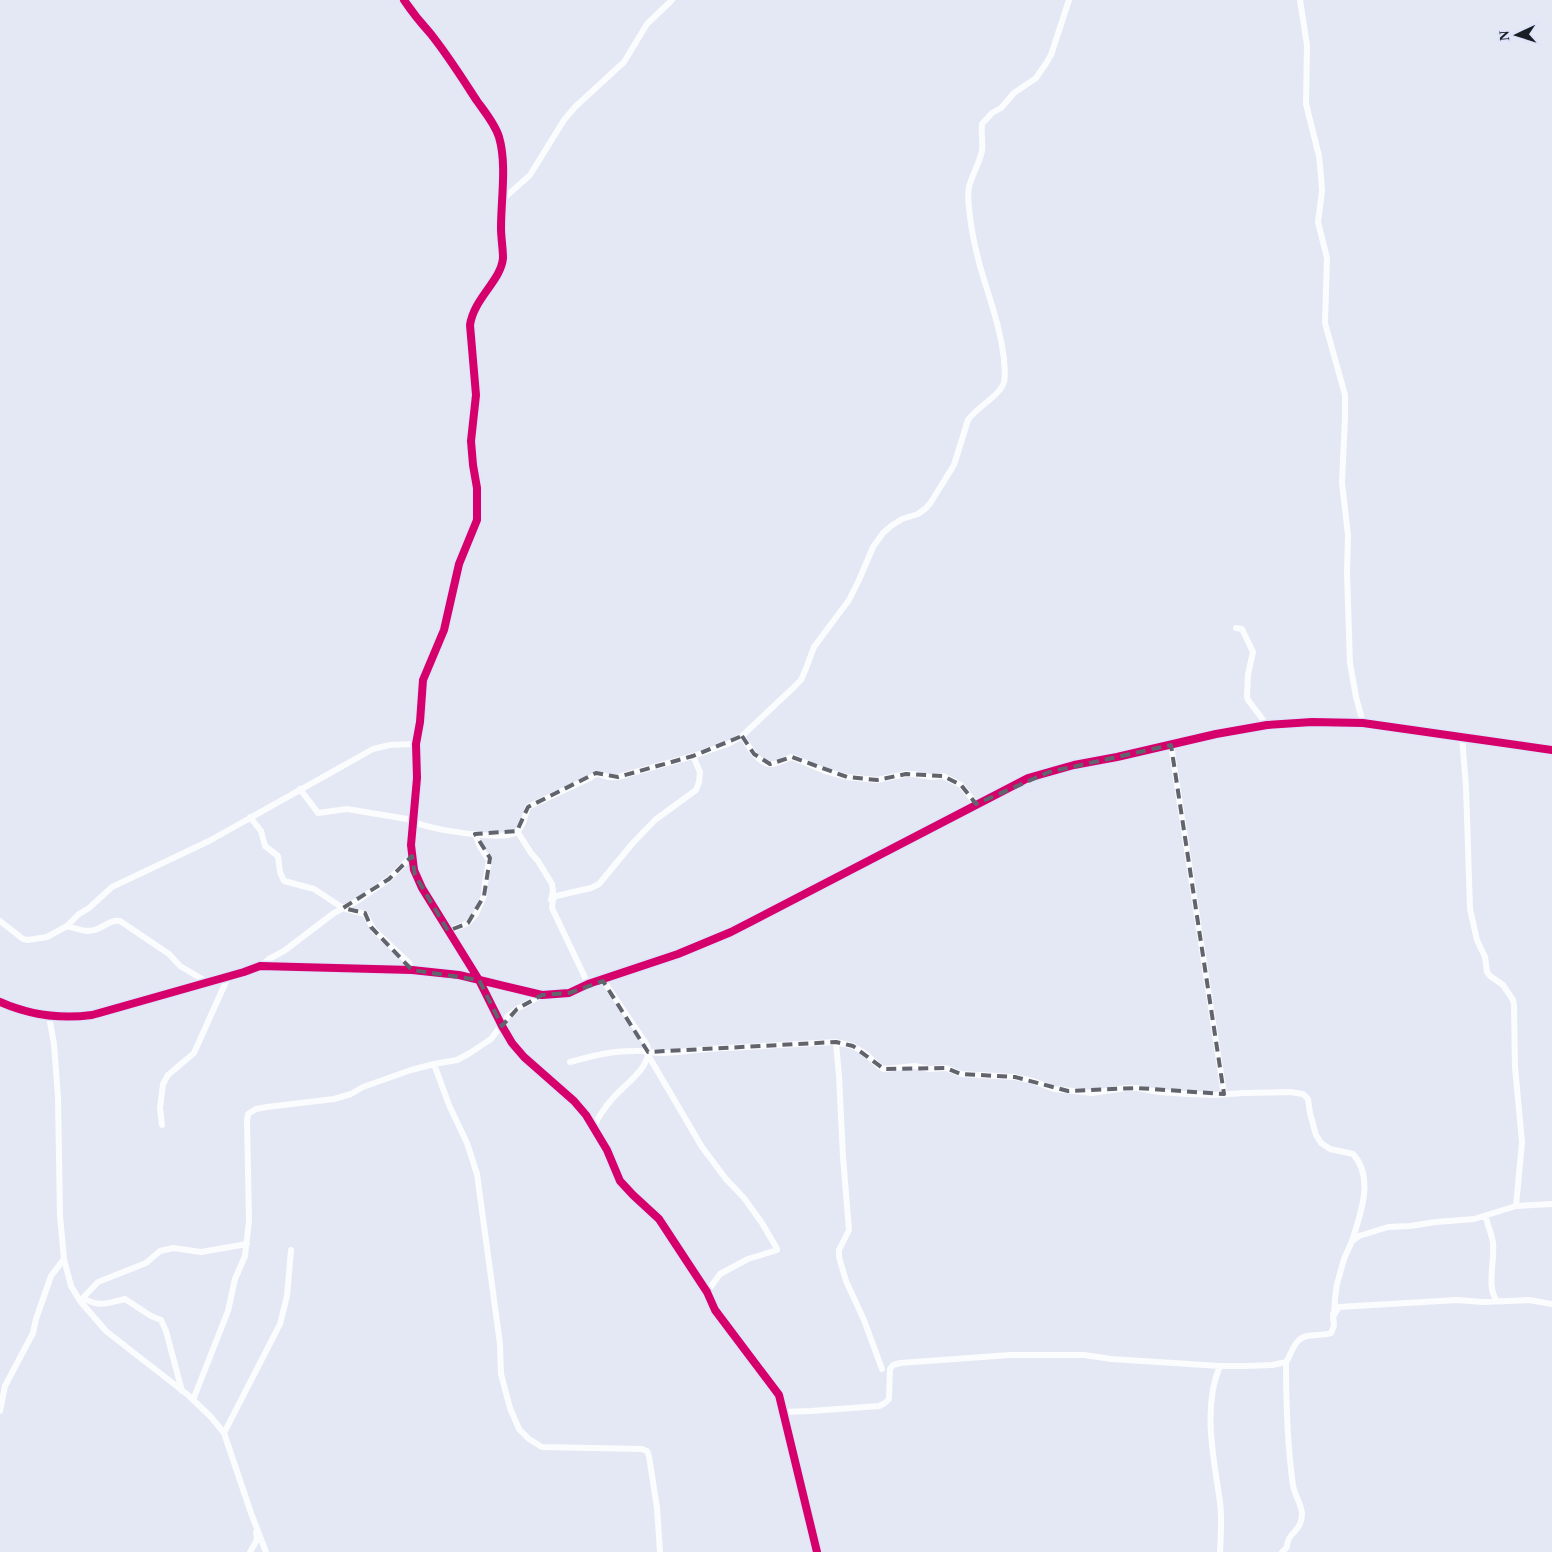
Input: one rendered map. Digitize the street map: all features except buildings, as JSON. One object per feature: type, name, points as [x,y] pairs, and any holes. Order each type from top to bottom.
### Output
[{"type":"street","points":[[404,0],[454,66],[498,136],[503,168],[501,201],[503,259],[500,271],[478,302],[471,316],[470,325],[476,395],[471,441],[472,465],[477,488],[476,520],[459,564],[444,630],[423,680],[420,722],[416,744],[417,778],[412,856],[415,875],[479,980],[512,1044],[574,1101],[586,1115],[607,1150],[620,1181],[659,1219],[707,1292],[716,1310],[779,1395],[817,1552]]},
{"type":"street","points":[[501,201],[530,175],[564,120],[575,107],[624,62],[647,24],[672,0]]},
{"type":"street","points":[[300,789],[318,813],[347,809],[413,821],[426,827],[475,834],[510,835],[522,826],[528,807],[590,778],[596,773],[606,777],[618,777],[728,744],[742,736],[801,680],[814,647],[849,600],[873,547],[883,533],[891,526],[918,514],[931,502],[954,465],[972,413],[996,394],[1004,382],[1005,374],[1000,330],[980,265],[970,219],[969,187],[980,160],[982,124],[1001,108],[1014,93],[1036,78],[1052,55],[1069,0]]},
{"type":"street","points":[[1300,0],[1307,45],[1306,104],[1319,156],[1321,176],[1322,191],[1318,222],[1327,258],[1325,323],[1344,394],[1345,417],[1342,483],[1348,535],[1347,582],[1350,663],[1363,723]]},
{"type":"street","points":[[1236,628],[1242,629],[1252,650],[1248,674],[1248,700],[1267,724]]},
{"type":"street","points":[[193,1400],[228,1311],[235,1279],[245,1256],[249,1221],[247,1120],[248,1114],[256,1109],[342,1096],[411,1070],[457,1060],[491,1039],[508,1016],[517,1009],[542,996],[569,992],[678,954],[730,932],[976,804],[1028,778],[1048,772],[1267,724],[1312,722],[1363,723],[1552,750]]},
{"type":"street","points":[[742,736],[754,754],[770,764],[792,757],[825,771],[847,777],[877,780],[906,774],[931,777],[943,776],[961,785],[976,804]]},
{"type":"street","points":[[1462,737],[1466,787],[1470,909],[1477,940],[1485,957],[1487,972],[1503,985],[1513,1000],[1514,1005],[1515,1067],[1522,1142],[1516,1206]]},
{"type":"street","points":[[0,921],[23,939],[47,937],[67,926],[112,887],[209,841],[373,749],[390,745],[416,744]]},
{"type":"street","points":[[1171,745],[1222,1070],[1224,1094]]},
{"type":"street","points":[[552,903],[556,896],[591,888],[599,884],[632,844],[655,820],[696,790],[700,772],[693,756]]},
{"type":"street","points":[[250,817],[261,830],[265,846],[278,856],[280,872],[284,881],[314,890],[343,908],[365,914],[371,927],[409,963],[412,970]]},
{"type":"street","points":[[517,831],[552,884],[553,890],[550,898],[552,908],[588,984]]},
{"type":"street","points":[[448,931],[468,923],[476,914],[484,896],[484,883],[490,860],[480,847],[475,834]]},
{"type":"street","points":[[0,1002],[15,1009],[49,1016],[72,1018],[92,1015],[244,972],[260,966],[284,951],[334,913],[357,901],[389,879],[412,856]]},
{"type":"street","points":[[67,926],[87,931],[95,930],[120,920],[168,954],[180,966],[207,982]]},
{"type":"street","points":[[260,966],[412,970],[459,975],[542,996]]},
{"type":"street","points":[[162,1125],[160,1108],[163,1084],[168,1075],[194,1053],[229,975]]},
{"type":"street","points":[[594,1128],[597,1120],[614,1097],[646,1063],[648,1054],[647,1045],[603,980]]},
{"type":"street","points":[[49,1016],[54,1044],[58,1097],[59,1192],[64,1259],[71,1286],[106,1331],[193,1400],[224,1433],[266,1552]]},
{"type":"street","points":[[836,1042],[849,1230],[839,1250],[839,1257],[846,1281],[864,1320],[882,1369]]},
{"type":"street","points":[[570,1062],[597,1054],[606,1055],[614,1052],[637,1050],[648,1054],[712,1048],[836,1042],[853,1046],[884,1069],[915,1066],[929,1069],[946,1068],[962,1074],[1015,1077],[1054,1089],[1068,1091],[1092,1093],[1137,1088],[1159,1092],[1215,1095],[1290,1092],[1303,1094],[1308,1099],[1316,1135],[1321,1143],[1330,1149],[1353,1154],[1360,1166],[1365,1182],[1362,1211],[1337,1284],[1334,1298],[1334,1326],[1331,1333],[1303,1337],[1299,1340],[1286,1362],[1286,1406],[1293,1487],[1297,1502],[1302,1511],[1300,1525],[1290,1537],[1287,1547],[1282,1552]]},
{"type":"street","points":[[648,1054],[702,1146],[726,1179],[744,1198],[762,1223],[777,1250],[748,1259],[720,1274],[707,1292]]},
{"type":"street","points":[[434,1064],[477,1174],[500,1344],[501,1374],[510,1408],[520,1429],[542,1447],[642,1449],[647,1451],[656,1508],[660,1552]]},
{"type":"street","points":[[1352,1241],[1359,1236],[1388,1227],[1474,1219],[1516,1206],[1552,1204]]},
{"type":"street","points":[[1486,1216],[1486,1223],[1493,1241],[1492,1288],[1493,1296],[1497,1301]]},
{"type":"street","points":[[81,1300],[98,1282],[146,1263],[160,1251],[173,1248],[201,1252],[246,1244]]},
{"type":"street","points":[[224,1433],[280,1324],[287,1296],[291,1250]]},
{"type":"street","points":[[0,1411],[5,1386],[34,1333],[36,1319],[51,1276],[64,1259]]},
{"type":"street","points":[[81,1300],[100,1304],[125,1299],[151,1316],[161,1320],[166,1331],[182,1391]]},
{"type":"street","points":[[1334,1315],[1339,1307],[1458,1300],[1529,1300],[1552,1304]]},
{"type":"street","points":[[783,1412],[879,1406],[886,1403],[889,1398],[890,1369],[900,1363],[1010,1355],[1084,1355],[1111,1359],[1220,1366],[1264,1365],[1286,1362]]},
{"type":"street","points":[[1220,1366],[1214,1387],[1211,1433],[1220,1504],[1220,1552]]},
{"type":"street","points":[[250,1552],[257,1540],[256,1527]]},
{"type":"highlighted area","points":[[742,736],[754,754],[770,764],[792,757],[847,777],[877,780],[906,774],[943,776],[961,785],[976,804],[1049,772],[1171,745],[1224,1094],[1137,1088],[1068,1091],[1015,1077],[961,1074],[946,1068],[884,1069],[853,1046],[836,1042],[648,1052],[603,981],[569,993],[542,995],[517,1009],[502,1026],[479,980],[412,970],[371,927],[365,913],[343,908],[389,879],[412,856],[415,875],[448,931],[468,923],[484,896],[490,858],[475,834],[517,831],[528,807],[596,773],[618,777],[693,756]]},
{"type":"cycle path","points":[[404,0],[442,49],[492,123],[499,137],[503,159],[501,228],[503,258],[498,274],[472,315],[470,325],[476,395],[471,441],[477,488],[477,520],[459,564],[444,630],[423,680],[420,722],[416,744],[417,778],[411,845],[414,870],[422,888],[479,980],[512,1043],[524,1057],[574,1101],[586,1115],[607,1150],[620,1181],[659,1219],[707,1292],[715,1310],[779,1395],[817,1552]]},
{"type":"cycle path","points":[[0,1002],[22,1010],[45,1015],[92,1015],[260,966],[412,970],[459,975],[542,995],[569,993],[588,984],[678,954],[731,932],[1028,778],[1074,765],[1216,734],[1267,725],[1312,722],[1363,723],[1552,750]]}]
